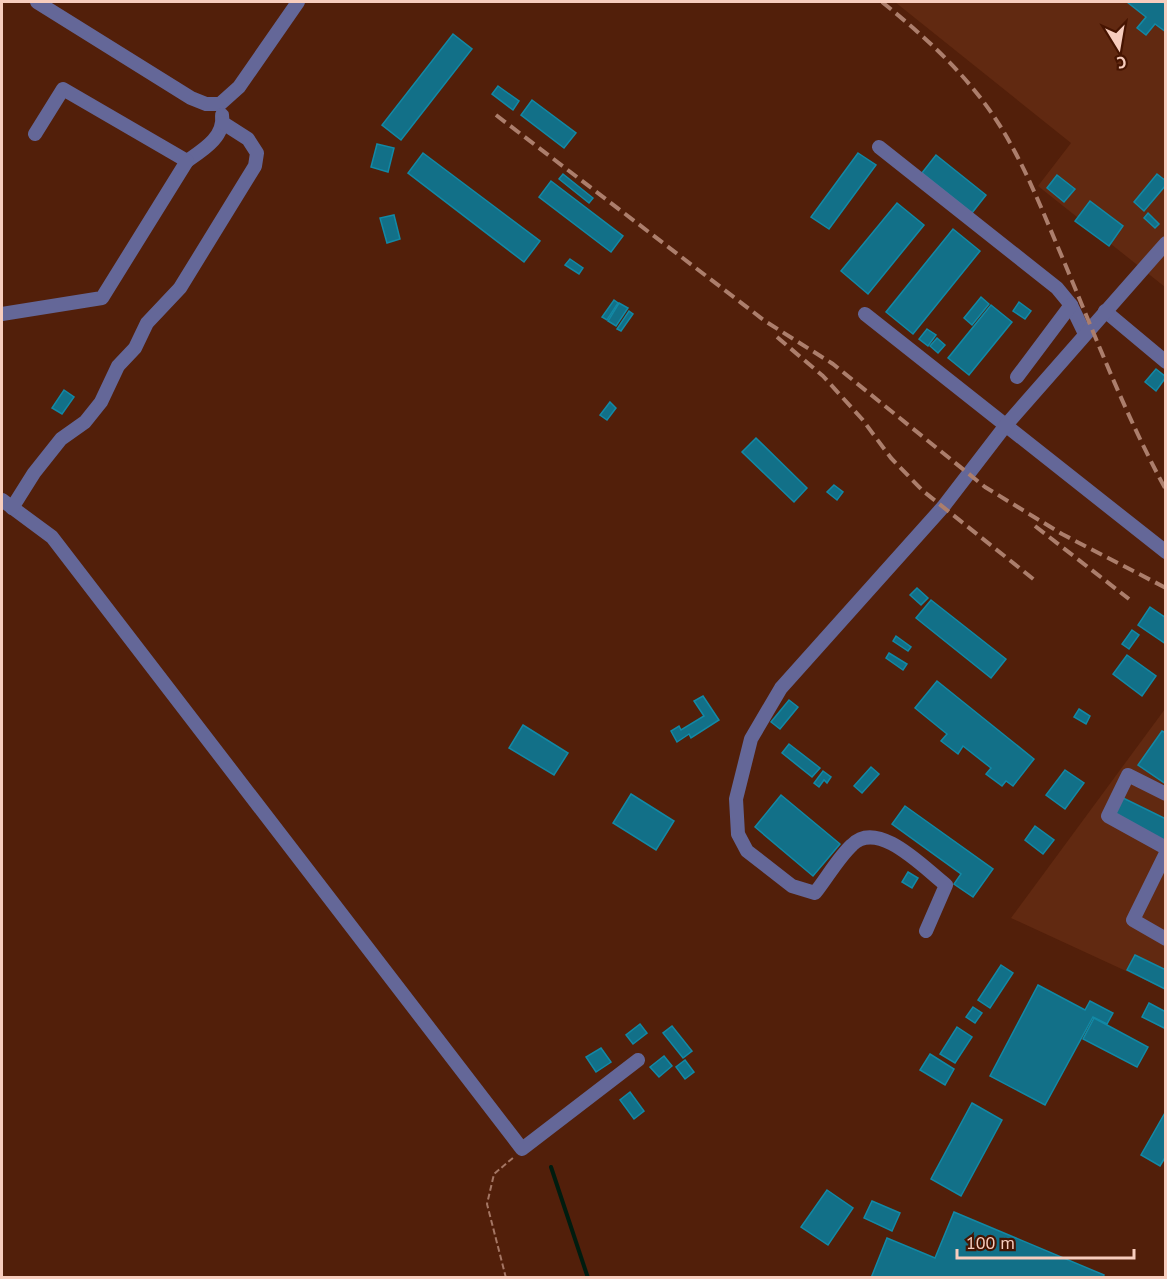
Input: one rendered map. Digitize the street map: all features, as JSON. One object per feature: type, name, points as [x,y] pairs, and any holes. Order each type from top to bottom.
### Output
[{"type":"street","points":[[37,2],[191,98],[206,104],[220,104],[239,87],[298,2]]},
{"type":"street","points":[[34,134],[63,89],[187,160]]},
{"type":"street","points":[[2,314],[102,298],[187,160],[210,145],[223,123],[220,104]]},
{"type":"street","points":[[223,123],[248,139],[257,153],[255,166],[180,288],[147,323],[135,348],[118,366],[101,402],[84,422],[54,447],[7,504],[52,537],[522,1149],[638,1060]]},
{"type":"street","points":[[879,147],[1057,288],[1071,305],[1085,334]]},
{"type":"street","points":[[926,931],[946,885],[888,840],[871,836],[853,843],[815,893],[792,886],[747,851],[738,834],[736,799],[751,739],[781,688],[943,507],[1006,425],[1164,246]]},
{"type":"street","points":[[1017,377],[1071,305]]},
{"type":"street","points":[[1105,311],[1166,362]]},
{"type":"street","points":[[865,314],[1166,552]]},
{"type":"street","points":[[1166,794],[1128,775],[1108,816],[1166,848]]},
{"type":"street","points":[[1166,853],[1133,920],[1166,939]]},
{"type":"path","points":[[506,1278],[487,1204],[494,1174],[522,1149]]},
{"type":"shaded area","points":[[895,2],[1165,2],[1165,287],[1038,186],[1071,143]]},
{"type":"shaded area","points":[[1165,709],[1165,989],[1011,918]]},
{"type":"building","points":[[1127,2],[1166,4],[1166,32],[1155,24],[1146,35],[1137,28],[1146,17]]},
{"type":"building","points":[[453,34],[472,49],[401,140],[382,125]]},
{"type":"building","points":[[498,86],[519,101],[513,110],[492,94]]},
{"type":"building","points":[[532,100],[576,133],[564,148],[521,115]]},
{"type":"building","points":[[377,144],[394,148],[388,172],[371,167]]},
{"type":"building","points":[[423,153],[540,241],[524,262],[408,173]]},
{"type":"building","points":[[858,153],[876,165],[829,229],[811,217]]},
{"type":"building","points":[[936,155],[986,195],[972,213],[922,173]]},
{"type":"building","points":[[563,174],[593,198],[589,203],[559,179]]},
{"type":"building","points":[[1157,174],[1166,181],[1166,185],[1144,211],[1134,202]]},
{"type":"building","points":[[1057,175],[1075,189],[1064,202],[1047,188]]},
{"type":"building","points":[[551,181],[623,236],[611,252],[539,197]]},
{"type":"building","points":[[1090,201],[1123,226],[1109,246],[1075,221]]},
{"type":"building","points":[[897,203],[924,225],[868,294],[841,271]]},
{"type":"building","points":[[1148,213],[1159,224],[1155,228],[1144,218]]},
{"type":"building","points":[[394,215],[400,239],[387,243],[380,218]]},
{"type":"building","points":[[953,229],[980,251],[913,334],[886,312]]},
{"type":"building","points":[[570,259],[583,268],[579,274],[565,265]]},
{"type":"building","points":[[981,297],[989,304],[972,325],[964,318]]},
{"type":"building","points":[[614,300],[618,303],[607,320],[602,317]]},
{"type":"building","points":[[1019,302],[1031,311],[1025,319],[1013,311]]},
{"type":"building","points":[[619,303],[628,308],[616,326],[608,321]]},
{"type":"building","points":[[991,305],[1012,322],[969,375],[948,358]]},
{"type":"building","points":[[629,311],[633,314],[621,331],[617,329]]},
{"type":"building","points":[[927,329],[936,335],[928,346],[919,339]]},
{"type":"building","points":[[937,338],[945,345],[938,353],[930,346]]},
{"type":"building","points":[[1156,369],[1166,377],[1156,391],[1145,382]]},
{"type":"building","points":[[64,390],[74,397],[62,414],[52,408]]},
{"type":"building","points":[[610,402],[616,408],[607,420],[600,415]]},
{"type":"building","points":[[756,438],[807,488],[794,502],[742,452]]},
{"type":"building","points":[[834,485],[843,492],[837,500],[827,492]]},
{"type":"building","points":[[917,588],[928,598],[921,605],[910,595]]},
{"type":"building","points":[[931,600],[1006,659],[991,678],[916,618]]},
{"type":"building","points":[[1150,607],[1166,618],[1166,644],[1138,625]]},
{"type":"building","points":[[1132,630],[1139,635],[1129,649],[1122,644]]},
{"type":"building","points":[[896,636],[911,647],[908,651],[893,641]]},
{"type":"building","points":[[889,653],[907,664],[903,670],[886,658]]},
{"type":"building","points":[[1127,655],[1156,676],[1142,696],[1113,674]]},
{"type":"building","points":[[937,681],[1034,759],[1013,786],[1006,781],[1002,786],[986,774],[991,768],[963,746],[958,754],[941,741],[947,734],[915,708]]},
{"type":"building","points":[[703,696],[719,720],[691,738],[689,734],[677,742],[671,731],[679,726],[681,730],[704,716],[694,701]]},
{"type":"building","points":[[789,700],[798,707],[780,729],[771,722]]},
{"type":"building","points":[[1079,709],[1090,716],[1086,724],[1074,717]]},
{"type":"building","points":[[523,725],[568,753],[554,775],[509,748]]},
{"type":"building","points":[[1162,731],[1166,733],[1166,784],[1138,765]]},
{"type":"building","points":[[789,744],[820,768],[812,777],[782,753]]},
{"type":"building","points":[[871,767],[879,774],[862,793],[854,786]]},
{"type":"building","points":[[1065,770],[1084,783],[1065,809],[1046,795]]},
{"type":"building","points":[[823,771],[831,777],[827,783],[824,780],[819,787],[814,783]]},
{"type":"building","points":[[631,794],[674,821],[656,850],[613,823]]},
{"type":"building","points":[[781,795],[840,844],[813,876],[755,827]]},
{"type":"building","points":[[1119,796],[1166,819],[1166,844],[1110,817]]},
{"type":"building","points":[[905,806],[993,869],[973,897],[954,884],[961,874],[892,824]]},
{"type":"building","points":[[1035,826],[1054,840],[1043,854],[1025,840]]},
{"type":"building","points":[[908,872],[918,878],[912,888],[902,882]]},
{"type":"building","points":[[1135,955],[1166,970],[1165,989],[1127,970]]},
{"type":"building","points":[[1001,965],[1013,973],[990,1008],[978,1000]]},
{"type":"building","points":[[1038,985],[1085,1010],[1090,1001],[1113,1013],[1107,1024],[1093,1017],[1045,1105],[990,1076]]},
{"type":"building","points":[[1149,1003],[1166,1012],[1166,1029],[1142,1017]]},
{"type":"building","points":[[973,1007],[982,1013],[975,1023],[966,1017]]},
{"type":"building","points":[[1094,1018],[1148,1047],[1137,1067],[1083,1039]]},
{"type":"building","points":[[640,1024],[647,1033],[633,1044],[626,1035]]},
{"type":"building","points":[[672,1026],[692,1051],[683,1058],[663,1033]]},
{"type":"building","points":[[957,1027],[972,1037],[955,1063],[940,1054]]},
{"type":"building","points":[[601,1048],[611,1062],[596,1072],[586,1057]]},
{"type":"building","points":[[930,1054],[954,1069],[945,1085],[920,1070]]},
{"type":"building","points":[[664,1056],[672,1066],[659,1077],[650,1067]]},
{"type":"building","points":[[685,1060],[694,1072],[685,1079],[676,1067]]},
{"type":"building","points":[[630,1092],[644,1111],[634,1119],[620,1100]]},
{"type":"building","points":[[972,1103],[1002,1120],[961,1196],[931,1179]]},
{"type":"building","points":[[1166,1111],[1166,1156],[1160,1166],[1141,1155]]},
{"type":"building","points":[[827,1190],[853,1208],[828,1245],[801,1227]]},
{"type":"building","points":[[872,1201],[900,1213],[892,1231],[864,1218]]},
{"type":"building","points":[[954,1212],[1104,1275],[1103,1278],[871,1278],[887,1238],[935,1258]]},
{"type":"waterway","points":[[551,1167],[588,1278]]},
{"type":"railway","points":[[882,2],[927,40],[955,68],[1003,130],[1036,195],[1122,399],[1166,490]]},
{"type":"railway","points":[[496,115],[765,321],[833,364],[985,487],[1062,534],[1166,588]]},
{"type":"railway","points":[[777,337],[823,376],[862,419],[891,458],[923,491],[1037,582]]},
{"type":"railway","points":[[1035,526],[1129,599]]}]
